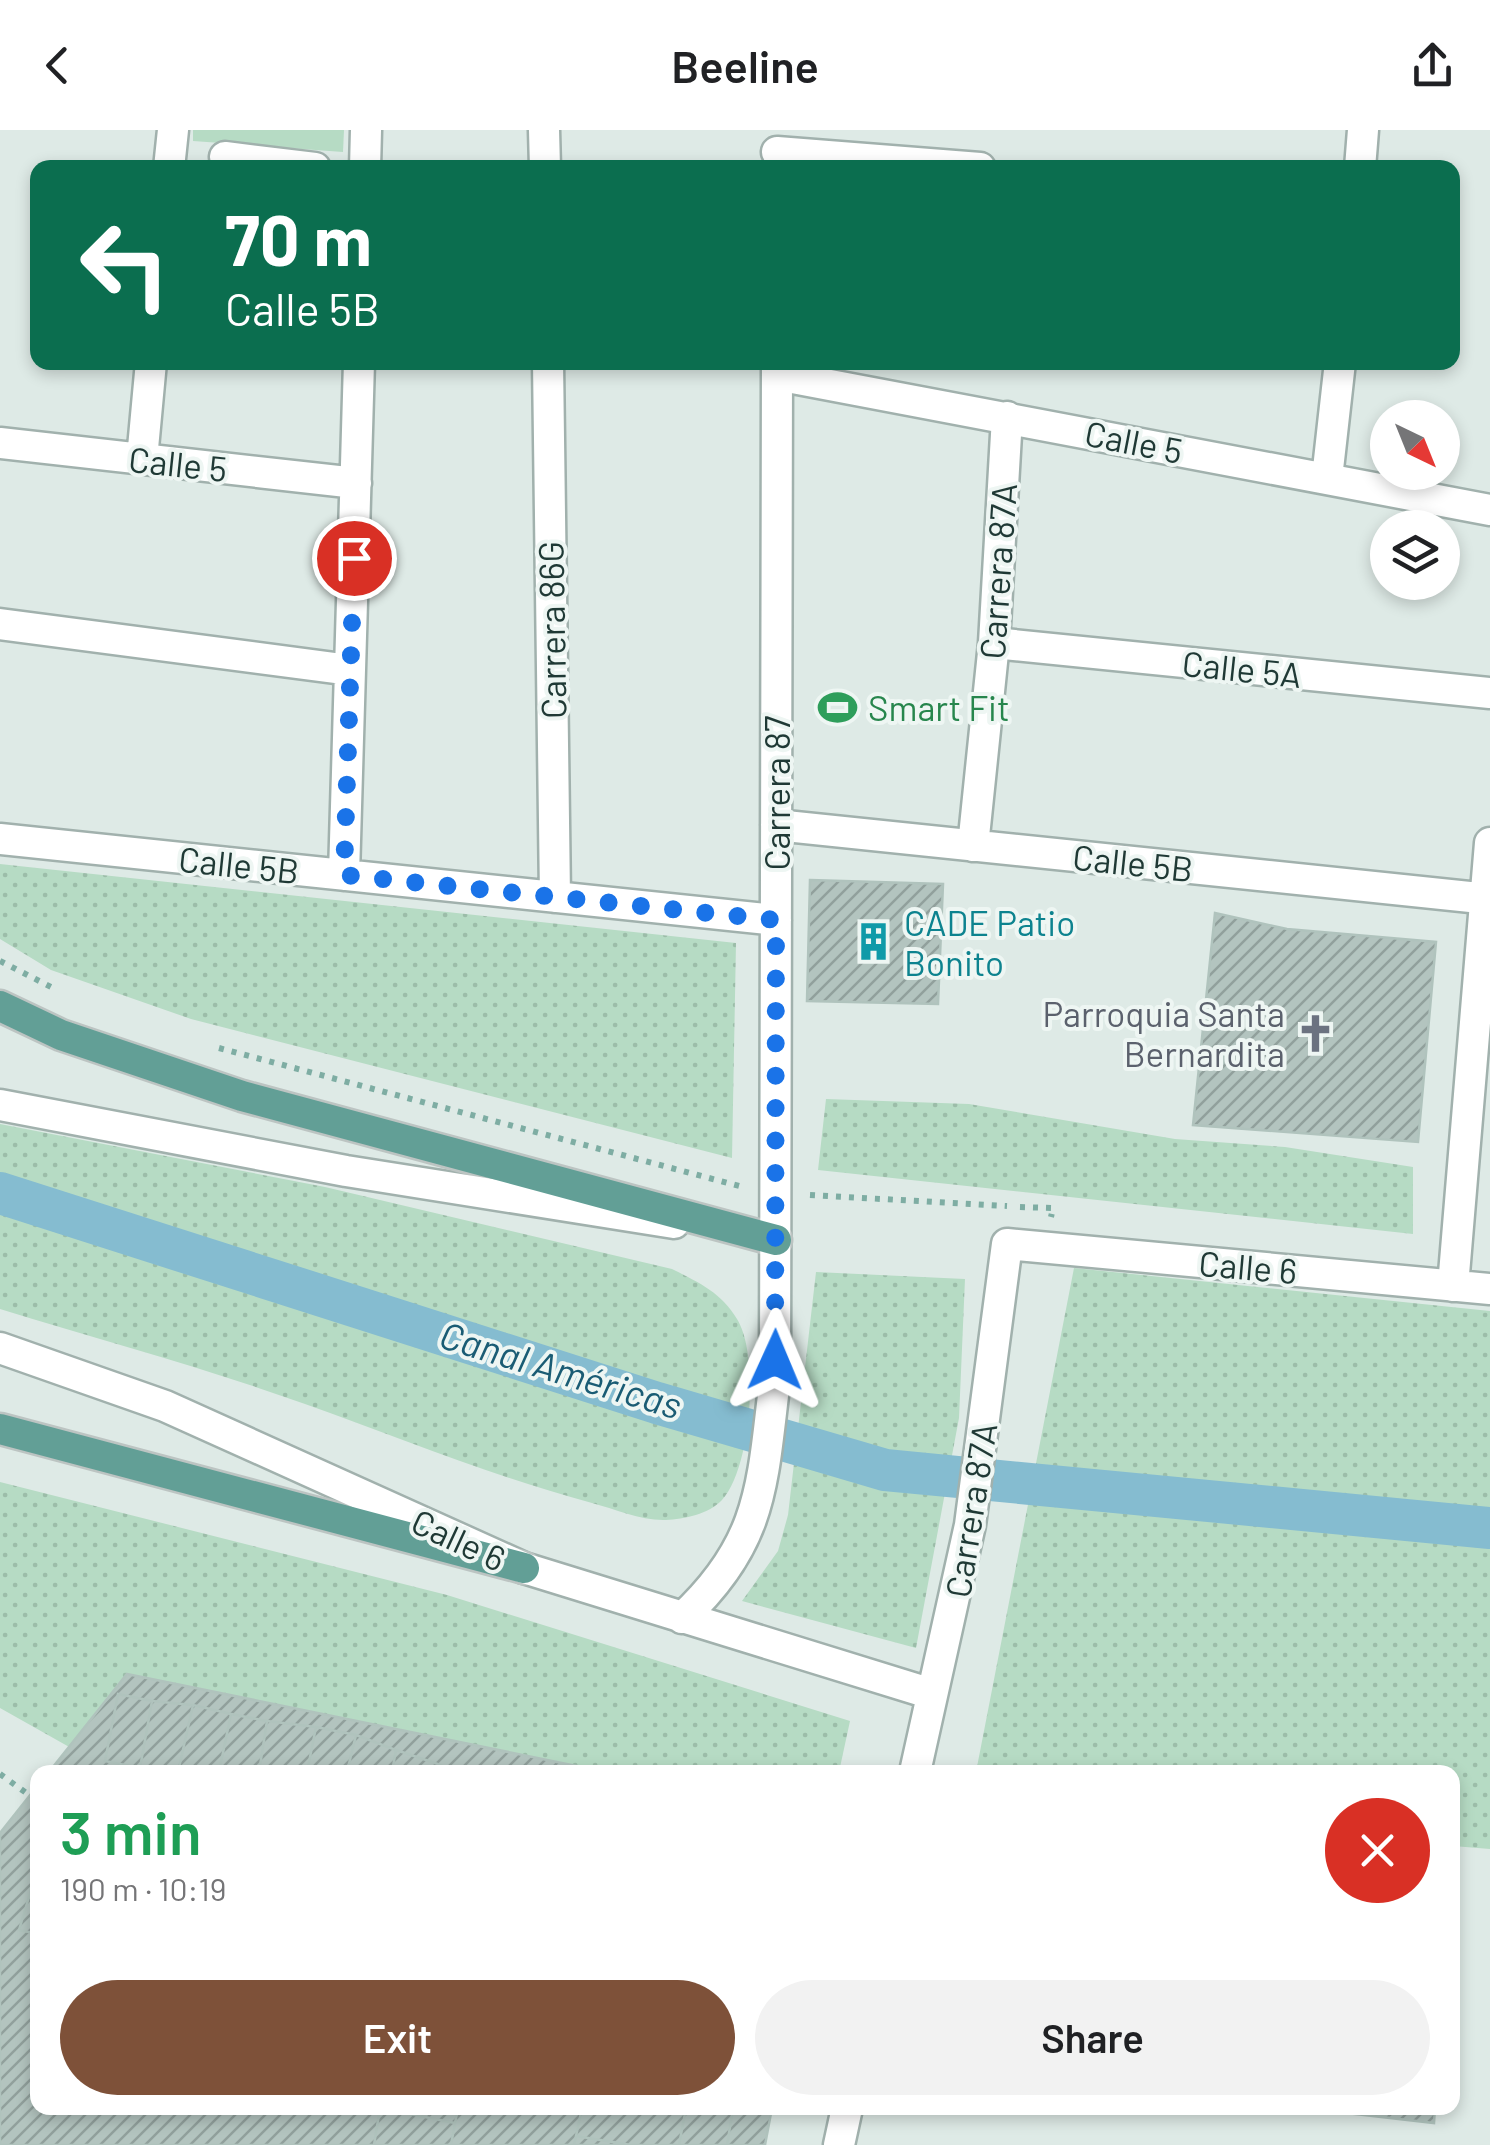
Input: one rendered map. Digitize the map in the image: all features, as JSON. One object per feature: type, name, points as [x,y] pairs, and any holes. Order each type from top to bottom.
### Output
[{"type":"main road","points":[[0,1006],[61,1034],[242,1096],[776,1240]]},
{"type":"main road","points":[[0,1430],[524,1568]]},
{"type":"street","points":[[171,160],[173,130]]},
{"type":"street","points":[[365,160],[366,130]]},
{"type":"street","points":[[544,130],[545,160]]},
{"type":"street","points":[[1361,160],[1363,130]]},
{"type":"street","points":[[777,150],[890,160]]},
{"type":"street","points":[[225,157],[250,160]]},
{"type":"street","points":[[142,459],[151,370]]},
{"type":"street","points":[[344,875],[359,370]]},
{"type":"street","name":"Carrera 86G","points":[[548,370],[555,897]]},
{"type":"street","name":"Carrera 87","points":[[682,1618],[734,1560],[762,1487],[775,1379],[776,370]]},
{"type":"street","name":"Calle 5","points":[[786,370],[1490,510]]},
{"type":"street","points":[[1327,478],[1339,370]]},
{"type":"street","name":"Carrera 87A","points":[[973,846],[994,643],[1007,416]]},
{"type":"street","name":"Calle 5","points":[[0,443],[356,483]]},
{"type":"street","points":[[0,624],[350,670]]},
{"type":"street","name":"Calle 5A","points":[[994,643],[1490,693]]},
{"type":"street","name":"Calle 5B","points":[[776,825],[1488,899]]},
{"type":"street","name":"Calle 5B","points":[[0,839],[776,920]]},
{"type":"street","points":[[1453,1286],[1480,1084],[1490,843]]},
{"type":"street","points":[[0,1105],[346,1171],[776,1240]]},
{"type":"street","name":"Carrera 87A","points":[[917,1765],[970,1525],[1007,1244]]},
{"type":"street","name":"Calle 6","points":[[1007,1244],[1490,1289]]},
{"type":"street","name":"Calle 6","points":[[0,1348],[165,1406],[524,1568],[932,1694]]},
{"type":"street","points":[[839,2145],[845,2115]]},
{"type":"path","points":[[0,961],[70,997]]},
{"type":"path","points":[[204,1043],[736,1187],[846,1200],[1053,1208]]},
{"type":"path","points":[[0,1774],[30,1794]]},
{"type":"green space","points":[[193,130],[344,130],[343,152],[193,141]]},
{"type":"green space","points":[[0,864],[736,943],[732,1158],[191,1019],[51,970],[0,939]]},
{"type":"green space","points":[[826,1099],[969,1104],[1175,1139],[1285,1147],[1413,1167],[1413,1234],[818,1170]]},
{"type":"green space","points":[[0,1124],[325,1187],[672,1269],[717,1295],[737,1319],[744,1336],[749,1412],[746,1439],[732,1485],[717,1505],[696,1515],[666,1520],[638,1517],[483,1469],[229,1378],[0,1309]]},
{"type":"green space","points":[[1074,1268],[1490,1311],[1490,1849],[1460,1847],[1460,1765],[977,1765]]},
{"type":"green space","points":[[816,1272],[965,1279],[959,1418],[916,1648],[742,1601],[778,1551],[788,1515]]},
{"type":"green space","points":[[0,1482],[447,1595],[850,1721],[841,1765],[572,1765],[127,1674],[71,1748],[0,1708]]},
{"type":"building","name":"CADE Patio Bonito","points":[[810,880],[943,884],[938,1004],[807,1001]]},
{"type":"building","name":"Parroquia Santa Bernardita","points":[[1215,913],[1287,929],[1436,942],[1418,1142],[1193,1125]]},
{"type":"building","points":[[127,1674],[572,1765],[55,1765]]},
{"type":"building","points":[[118,1694],[152,1701],[141,1765],[105,1761]]},
{"type":"building","points":[[152,1701],[193,1705],[180,1765],[141,1765]]},
{"type":"building","points":[[193,1705],[231,1714],[220,1765],[180,1765]]},
{"type":"building","points":[[231,1714],[267,1721],[260,1765],[220,1765]]},
{"type":"building","points":[[267,1721],[316,1727],[308,1765],[260,1765]]},
{"type":"building","points":[[316,1727],[356,1735],[349,1765],[308,1765]]},
{"type":"building","points":[[356,1735],[396,1750],[393,1765],[349,1765]]},
{"type":"building","points":[[396,1750],[441,1765],[393,1765]]},
{"type":"building","points":[[30,1795],[30,2115],[771,2115],[765,2145],[0,2145],[0,1833]]},
{"type":"building","points":[[30,1894],[30,1932],[19,1930]]},
{"type":"building","points":[[379,2115],[415,2115],[455,2123],[451,2145],[374,2145]]},
{"type":"building","points":[[415,2115],[457,2115],[455,2123]]},
{"type":"building","points":[[580,2115],[685,2115],[679,2145],[631,2145],[576,2136]]},
{"type":"building","points":[[685,2115],[732,2115],[727,2145],[679,2145]]},
{"type":"building","points":[[1364,2115],[1435,2115],[1434,2123]]},
{"type":"building","points":[[576,2136],[631,2145],[574,2145]]},
{"type":"waterway","name":"Canal Américas","points":[[0,1193],[657,1403],[885,1470],[1490,1528]]},
{"type":"place","name":"Smart Fit","points":[[838,707]]},
{"type":"place","name":"CADE Patio Bonito","points":[[874,942]]},
{"type":"place","name":"Parroquia Santa Bernardita","points":[[1315,1033]]},
{"type":"route","points":[[354,558],[344,875],[776,920],[775,1360]]}]
